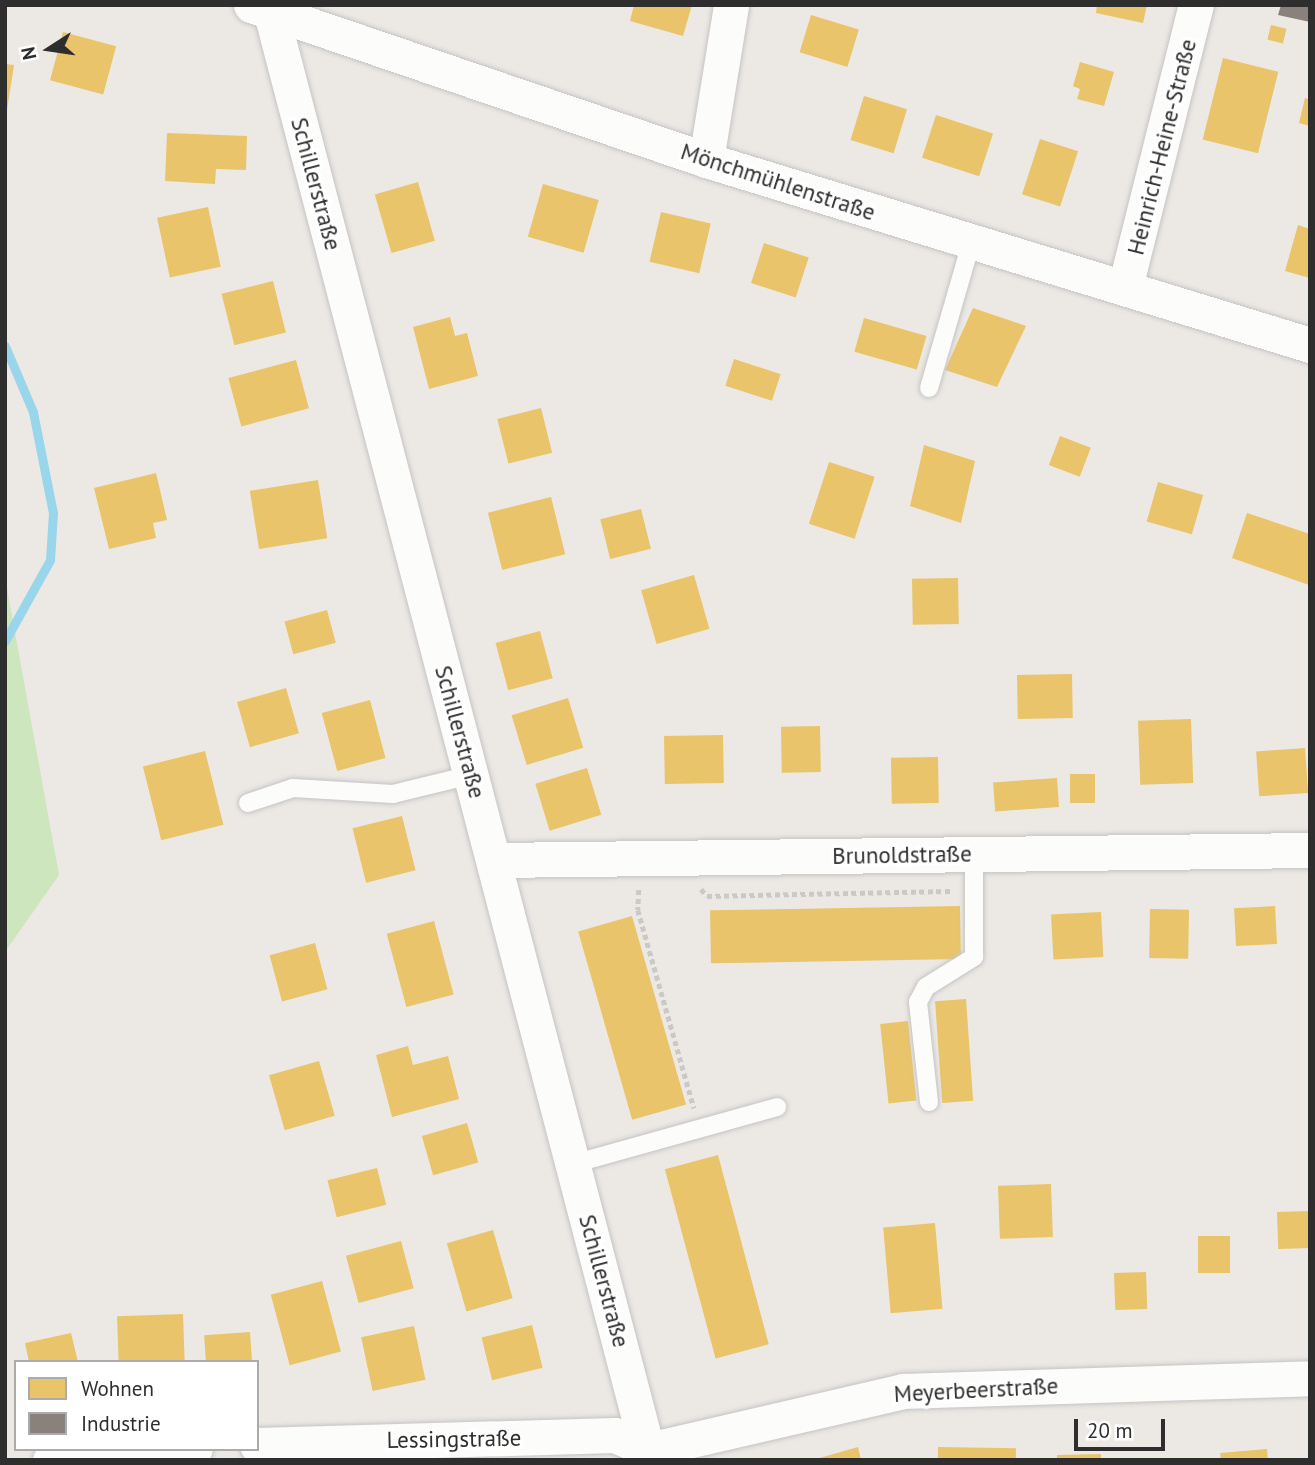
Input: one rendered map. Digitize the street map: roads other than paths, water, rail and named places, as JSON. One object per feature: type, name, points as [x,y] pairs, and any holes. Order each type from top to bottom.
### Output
[{"type":"street","points":[[706,160],[731,5]]},
{"type":"street","name":"Heinrich-Heine-Straße","points":[[1125,287],[1196,5]]},
{"type":"street","name":"Mönchmühlenstraße","points":[[263,7],[706,160],[1310,345]]},
{"type":"street","name":"Schillerstraße","points":[[263,7],[494,860],[649,1455]]},
{"type":"street","name":"Brunoldstraße","points":[[494,860],[1310,850]]},
{"type":"street","name":"Meyerbeerstraße","points":[[649,1455],[903,1391],[1310,1378]]},
{"type":"street","name":"Lessingstraße","points":[[259,1445],[615,1435],[649,1455]]},
{"type":"street","points":[[50,1460],[169,1451]]},
{"type":"lane","points":[[929,388],[971,243]]},
{"type":"lane","points":[[248,803],[293,789],[393,794],[471,775]]},
{"type":"lane","points":[[929,1102],[918,1002],[926,987],[974,957],[974,854]]},
{"type":"lane","points":[[573,1164],[777,1107]]},
{"type":"waterway","points":[[5,346],[33,412],[53,513],[50,560],[5,641]]}]
